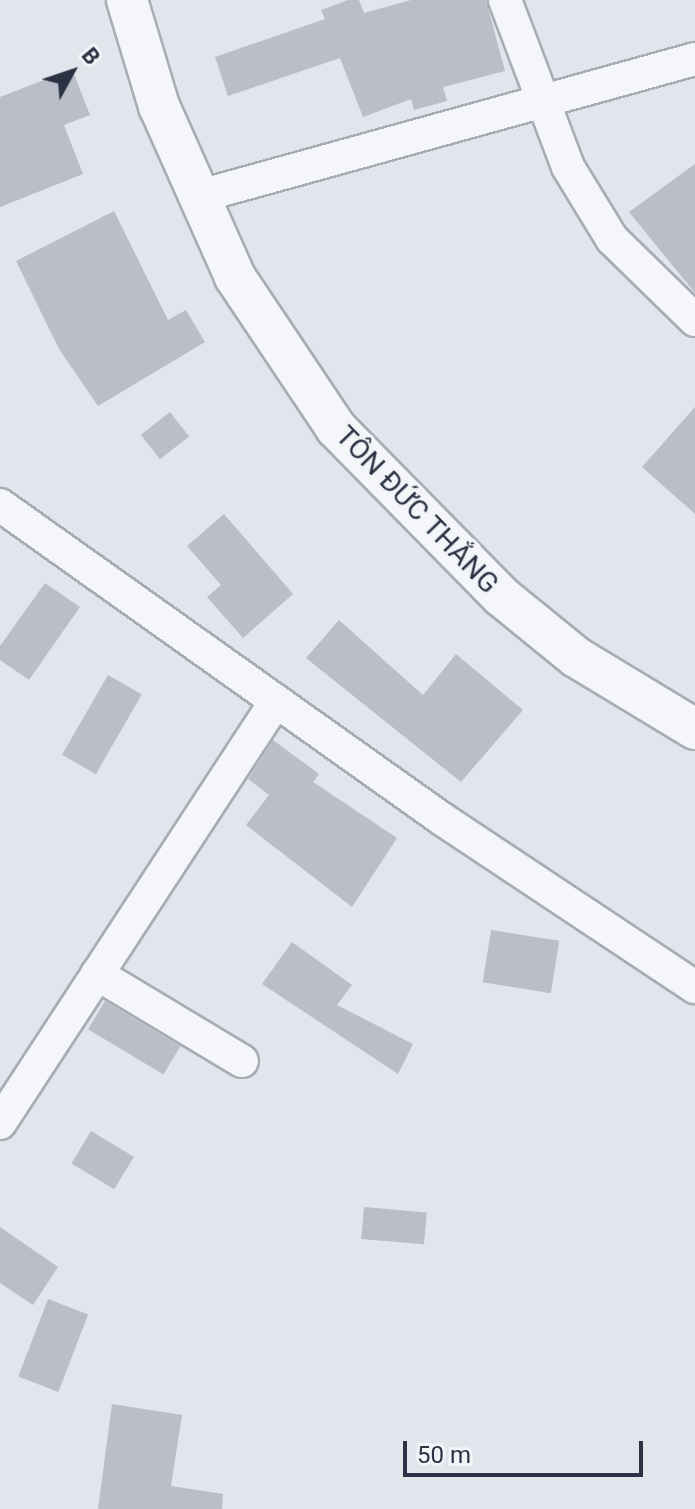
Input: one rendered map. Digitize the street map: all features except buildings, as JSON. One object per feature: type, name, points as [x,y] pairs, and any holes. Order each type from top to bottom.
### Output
[{"type":"street","name":"TÔN ĐỨC THẮNG","points":[[127,0],[159,106],[265,327],[380,479],[501,596],[576,657],[695,729]]},
{"type":"street","points":[[505,0],[568,167],[612,239],[695,320]]},
{"type":"street","points":[[200,196],[695,59]]},
{"type":"street","points":[[0,505],[276,701],[695,987]]},
{"type":"street","points":[[0,1123],[276,701]]},
{"type":"street","points":[[97,974],[242,1061]]}]
